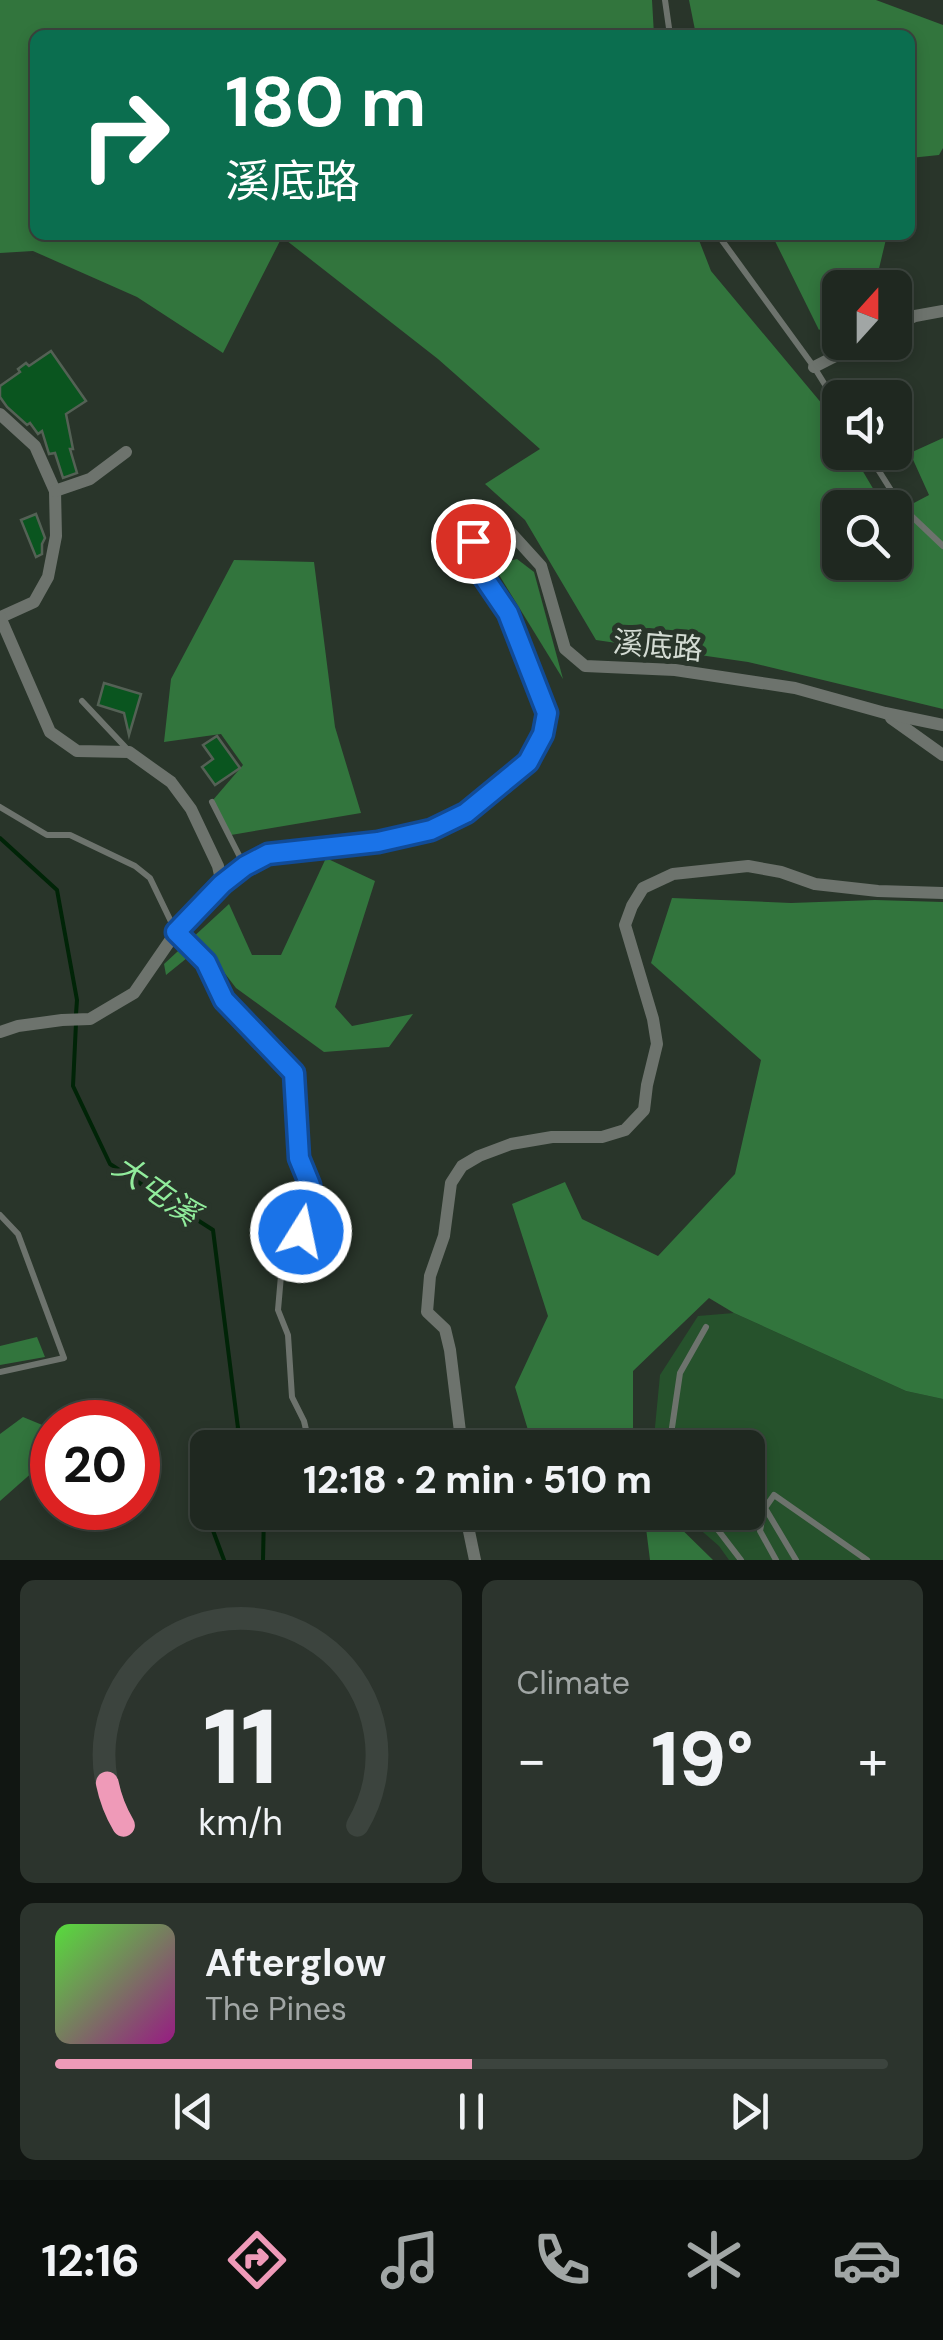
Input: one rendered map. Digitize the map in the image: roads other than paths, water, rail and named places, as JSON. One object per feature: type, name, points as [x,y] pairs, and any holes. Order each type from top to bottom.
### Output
[{"type":"street","points":[[912,318],[943,312]]},
{"type":"street","points":[[814,367],[827,360]]},
{"type":"street","points":[[0,414],[36,446],[55,491],[56,536],[48,578],[34,602],[0,617],[50,732],[77,752],[130,752],[171,782],[191,809],[218,866],[222,884]]},
{"type":"street","points":[[55,491],[90,479],[126,452]]},
{"type":"street","name":"溪底路","points":[[0,1032],[62,1020],[90,1020],[134,993],[176,932],[222,884],[268,854],[378,842],[431,830],[466,813],[528,762],[543,734],[547,713],[508,613],[476,566],[473,541],[487,534],[511,532],[541,566],[565,649],[585,666],[675,670],[778,686],[943,725]]},
{"type":"street","points":[[885,713],[943,755]]},
{"type":"street","points":[[460,1430],[445,1328],[427,1312],[430,1276],[444,1236],[451,1183],[462,1166],[479,1156],[511,1144],[602,1137],[625,1130],[644,1110],[657,1044],[625,925],[643,888],[673,874],[748,866],[815,884],[943,893]]},
{"type":"street","points":[[469,1530],[475,1560]]},
{"type":"lane","points":[[665,0],[669,30]]},
{"type":"lane","points":[[722,240],[822,380]]},
{"type":"lane","points":[[878,470],[900,506],[943,546]]},
{"type":"lane","points":[[82,701],[130,752]]},
{"type":"lane","points":[[212,802],[245,866]]},
{"type":"lane","points":[[0,807],[47,836],[70,835],[135,866],[150,878],[176,932],[206,962],[224,1000],[294,1073],[299,1158],[310,1185],[296,1200],[301,1232],[284,1241],[278,1310],[288,1334],[292,1397],[306,1430]]},
{"type":"lane","points":[[0,1215],[18,1234],[64,1358],[0,1372]]},
{"type":"lane","points":[[672,1430],[680,1373],[706,1327]]},
{"type":"lane","points":[[796,1560],[765,1508],[774,1495],[867,1560]]},
{"type":"lane","points":[[718,1530],[741,1560]]},
{"type":"lane","points":[[760,1530],[776,1560]]},
{"type":"waterway","name":"大屯溪","points":[[0,838],[57,890],[77,1000],[76,1014]]},
{"type":"waterway","name":"大屯溪","points":[[76,1023],[73,1086],[110,1164],[213,1230],[237,1430]]},
{"type":"waterway","name":"大屯溪","points":[[213,1530],[224,1560]]},
{"type":"waterway","points":[[263,1560],[264,1530]]}]
